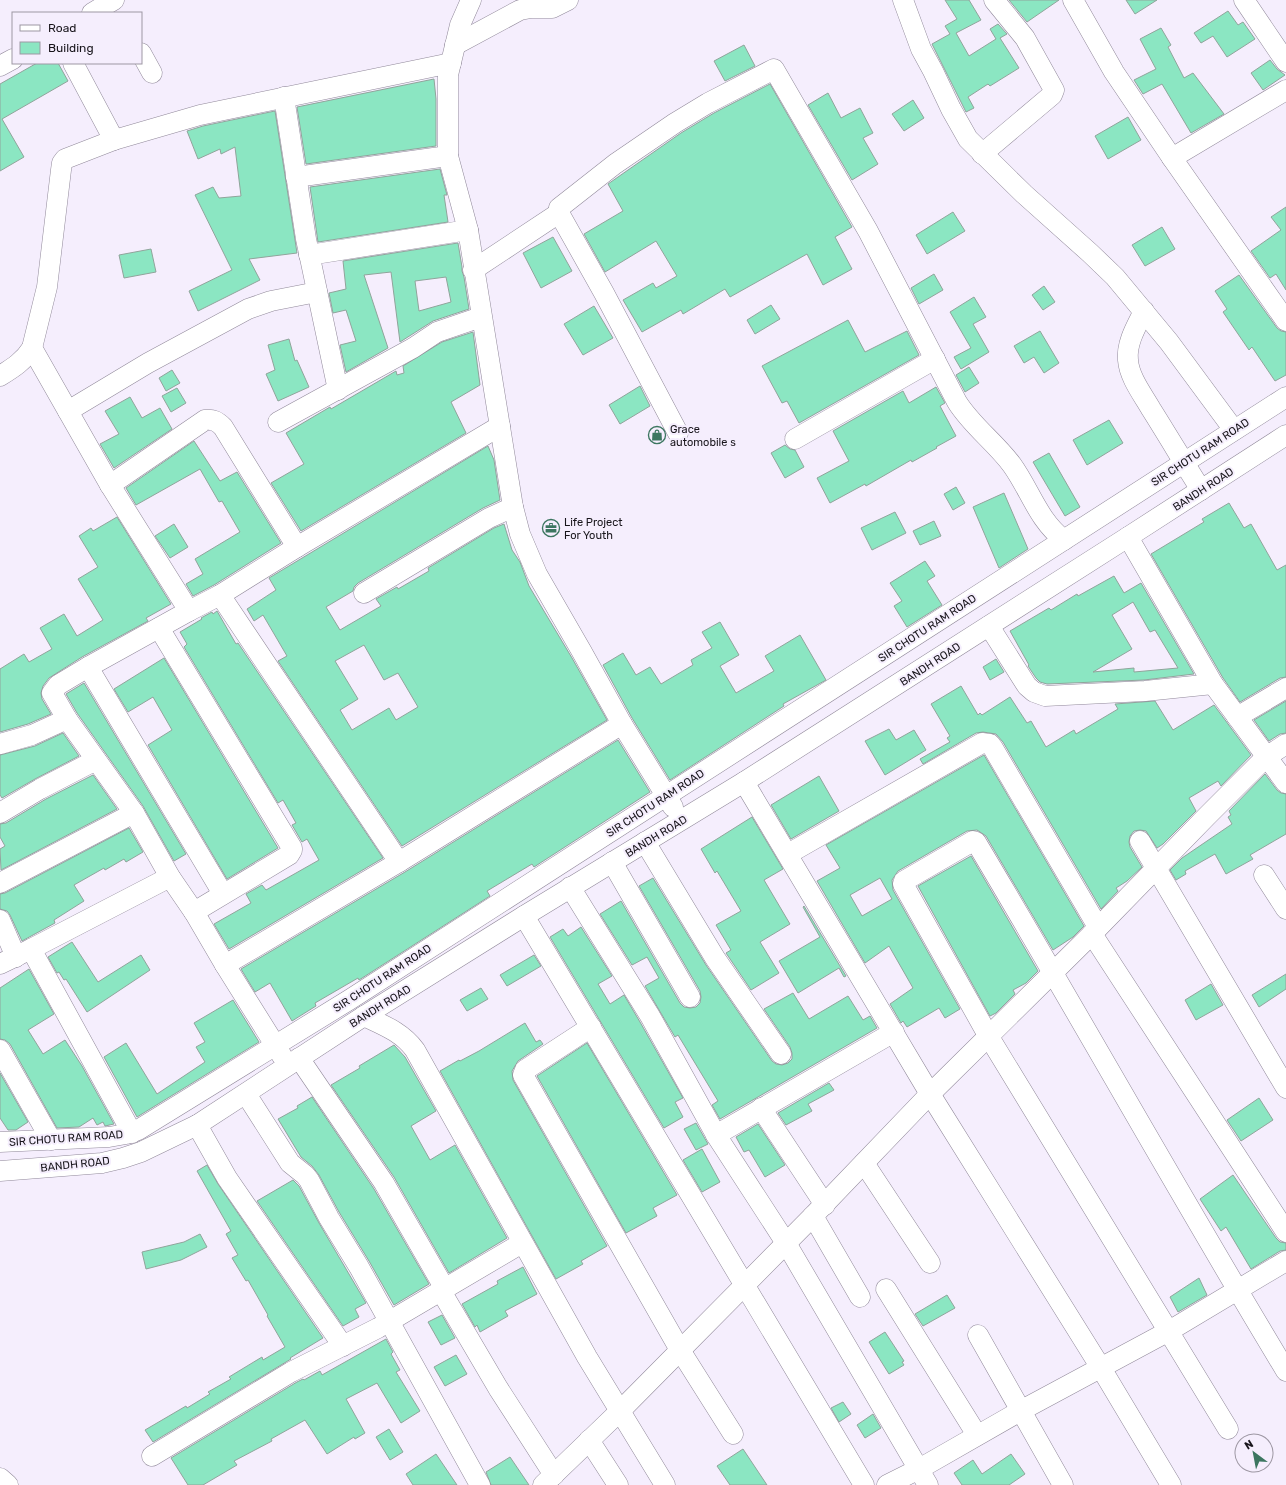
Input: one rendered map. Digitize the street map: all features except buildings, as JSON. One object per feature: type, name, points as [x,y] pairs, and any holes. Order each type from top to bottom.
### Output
[{"type":"street","points":[[471,0],[460,25],[447,88],[449,101],[448,156],[468,230],[473,270],[513,508],[520,534],[537,574],[622,724],[681,820]]},
{"type":"street","points":[[0,376],[17,366],[28,356],[32,348],[47,287],[62,163],[65,159],[114,140],[200,115],[284,97],[453,54],[520,10],[556,7],[568,0]]},
{"type":"street","points":[[903,0],[921,49],[968,139],[1024,194],[1099,261],[1144,311],[1169,342],[1234,430]]},
{"type":"street","points":[[982,154],[1052,95],[1054,90],[1025,38],[994,0]]},
{"type":"street","points":[[1073,0],[1114,72],[1286,321]]},
{"type":"street","points":[[1244,0],[1286,62]]},
{"type":"street","points":[[95,12],[115,5]]},
{"type":"street","points":[[142,55],[152,73]]},
{"type":"street","points":[[0,66],[12,60]]},
{"type":"street","points":[[74,64],[114,140]]},
{"type":"street","points":[[678,433],[604,293],[559,214],[559,208],[643,145],[708,103],[774,69],[865,225],[962,410],[1011,464],[1048,526],[1064,540]]},
{"type":"street","points":[[1172,158],[1286,90]]},
{"type":"street","points":[[284,97],[309,255],[338,390]]},
{"type":"street","points":[[296,177],[448,156]]},
{"type":"street","points":[[473,270],[559,214]]},
{"type":"street","points":[[309,255],[468,230]]},
{"type":"street","points":[[68,411],[148,363],[248,309],[271,301],[317,292]]},
{"type":"street","points":[[1144,311],[1130,342],[1127,359],[1130,370],[1138,387],[1201,490]]},
{"type":"street","points":[[278,422],[413,348],[437,332],[481,317]]},
{"type":"street","points":[[32,348],[110,485],[189,611]]},
{"type":"street","points":[[795,439],[935,359]]},
{"type":"street","name":"SIR CHOTU RAM ROAD","points":[[0,1142],[109,1137],[132,1133],[349,1000],[1286,397]]},
{"type":"street","points":[[110,485],[204,420],[211,419],[218,421],[297,547]]},
{"type":"street","points":[[500,426],[297,547],[220,595],[88,666],[58,685],[52,693],[67,719],[134,813],[170,878],[194,912],[275,1046],[293,1062],[384,1183],[498,1388],[546,1482],[819,1211],[930,1094],[1095,931],[1266,757],[1286,744]]},
{"type":"street","name":"BANDH ROAD","points":[[0,1171],[102,1163],[141,1152],[196,1125],[246,1094],[364,1016],[524,916],[744,782],[1286,435]]},
{"type":"street","points":[[364,593],[489,518],[513,508]]},
{"type":"street","points":[[1128,537],[1213,684],[1286,783]]},
{"type":"street","points":[[1011,574],[1027,602]]},
{"type":"street","points":[[220,595],[399,862]]},
{"type":"street","points":[[989,626],[1027,686],[1034,692],[1045,696],[1145,691],[1213,684]]},
{"type":"street","points":[[158,628],[292,848],[289,855],[194,912]]},
{"type":"street","points":[[88,666],[223,894]]},
{"type":"street","points":[[1237,717],[1286,688]]},
{"type":"street","points":[[0,744],[32,735],[67,719]]},
{"type":"street","points":[[225,965],[399,862],[622,724]]},
{"type":"street","points":[[788,854],[982,743],[986,743],[993,748],[1095,931],[1286,1232]]},
{"type":"street","points":[[0,813],[40,789],[96,760]]},
{"type":"street","points":[[744,782],[930,1094],[1101,1368],[1171,1485]]},
{"type":"street","points":[[0,883],[134,813]]},
{"type":"street","points":[[1228,1430],[989,1037],[903,882],[975,841],[1053,971],[1237,1291],[1286,1371]]},
{"type":"street","points":[[1140,841],[1286,1088]]},
{"type":"street","points":[[645,842],[715,958],[781,1054]]},
{"type":"street","points":[[612,862],[690,997]]},
{"type":"street","points":[[1264,875],[1286,909]]},
{"type":"street","points":[[16,957],[170,878]]},
{"type":"street","points":[[570,888],[650,1016],[716,1135],[786,1243],[924,1477]]},
{"type":"street","points":[[524,916],[743,1286],[864,1485]]},
{"type":"street","points":[[0,920],[16,957],[132,1133]]},
{"type":"street","points":[[364,1016],[398,1033],[415,1050],[587,1357],[665,1485]]},
{"type":"street","points":[[591,1027],[525,1070],[523,1075],[680,1350],[733,1434]]},
{"type":"street","points":[[716,1135],[894,1032]]},
{"type":"street","points":[[0,1050],[51,1140]]},
{"type":"street","points":[[246,1094],[290,1163],[309,1180],[328,1218],[359,1267],[388,1322],[480,1485]]},
{"type":"street","points":[[761,1108],[819,1211],[860,1297]]},
{"type":"street","points":[[196,1125],[227,1178],[343,1346]]},
{"type":"street","points":[[864,1163],[930,1263]]},
{"type":"street","points":[[152,1456],[291,1372],[388,1322],[522,1243]]},
{"type":"street","points":[[887,1485],[924,1477],[977,1435],[1169,1331],[1286,1261]]},
{"type":"street","points":[[886,1289],[977,1435]]},
{"type":"street","points":[[978,1335],[1022,1410],[1063,1485]]},
{"type":"street","points":[[589,1440],[618,1485]]},
{"type":"street","points":[[0,1478],[8,1485]]},
{"type":"place","name":"Grace automobile s","points":[[657,435]]},
{"type":"place","name":"Life Project For Youth","points":[[551,528]]}]
